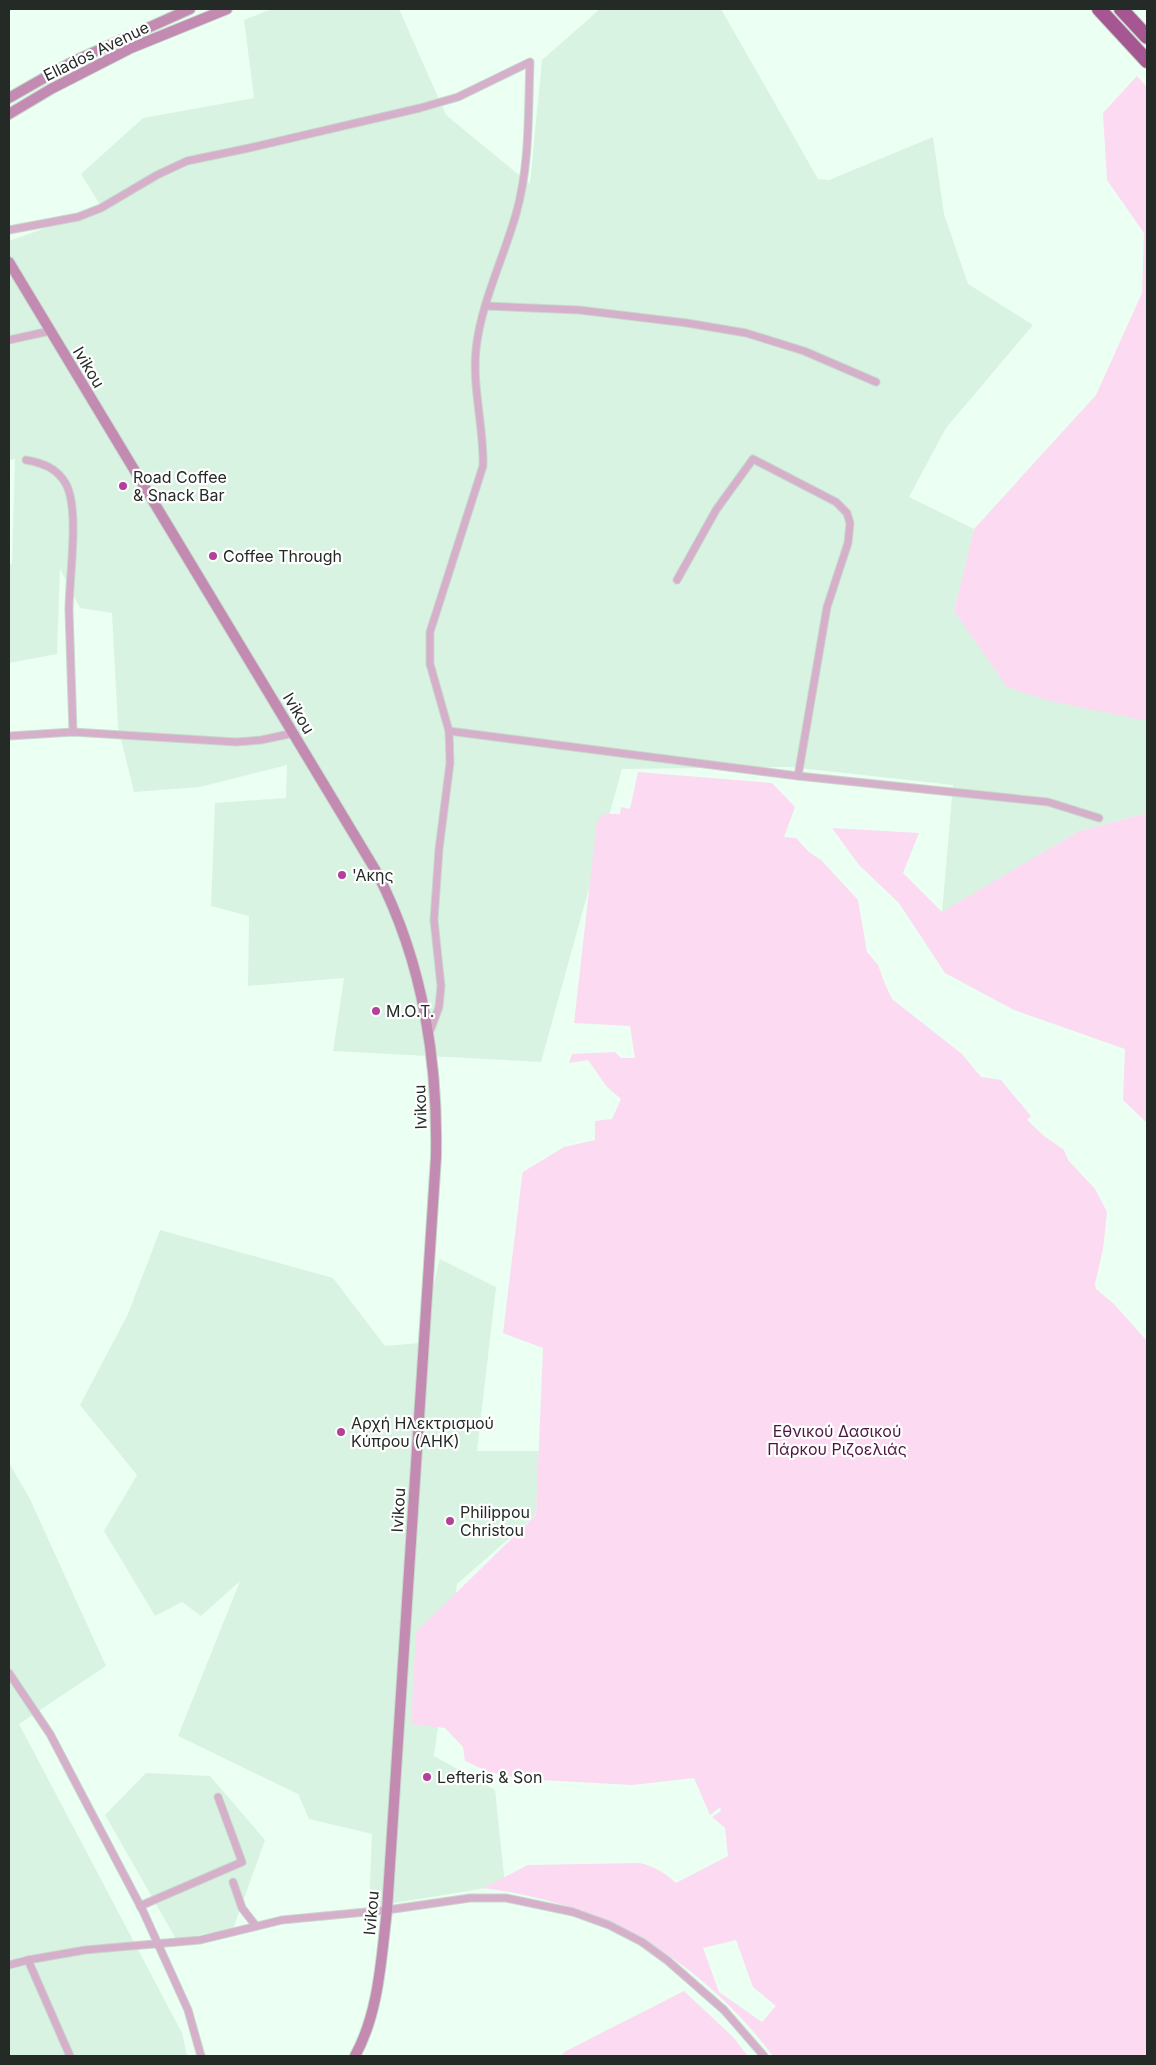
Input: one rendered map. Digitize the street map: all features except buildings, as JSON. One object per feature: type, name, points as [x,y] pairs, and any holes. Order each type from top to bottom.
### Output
[{"type":"highway","points":[[1099,9],[1147,61]]},
{"type":"highway","points":[[1121,9],[1147,37]]},
{"type":"street","name":"Ellados Avenue","points":[[9,98],[72,62],[190,9]]},
{"type":"street","name":"Ellados Avenue","points":[[9,114],[51,89],[131,48],[227,9]]},
{"type":"street","points":[[9,230],[78,217],[101,208],[157,175],[187,161],[249,148],[458,97],[530,62],[525,167],[516,212],[486,306],[476,348],[476,387],[484,444],[483,466],[430,632],[430,664],[449,731],[450,763],[439,849],[434,920],[440,986],[439,1007],[429,1034]]},
{"type":"street","name":"Ivikou","points":[[9,262],[294,732],[386,890],[406,943],[429,1034],[434,1081],[436,1157],[387,1910],[373,2014],[364,2041],[355,2056]]},
{"type":"street","points":[[486,306],[579,310],[687,323],[746,333],[804,351],[876,382]]},
{"type":"street","points":[[9,340],[50,331]]},
{"type":"street","points":[[677,580],[716,510],[753,459],[836,502],[848,513],[850,523],[848,543],[827,607],[798,776]]},
{"type":"street","points":[[26,460],[40,462],[56,471],[67,485],[73,512],[69,609],[73,732]]},
{"type":"street","points":[[449,731],[798,776],[1048,802],[1099,818]]},
{"type":"street","points":[[9,736],[73,732],[236,742],[261,740],[294,732]]},
{"type":"street","points":[[9,1673],[50,1734],[140,1906],[188,2010],[201,2056]]},
{"type":"street","points":[[140,1906],[242,1862],[218,1797]]},
{"type":"street","points":[[233,1882],[242,1908],[256,1926]]},
{"type":"street","points":[[9,1965],[85,1950],[200,1940],[282,1920],[387,1910],[470,1898],[506,1898],[573,1912],[609,1925],[642,1942],[668,1961],[724,2010],[764,2056]]},
{"type":"street","points":[[28,1960],[70,2056]]},
{"type":"shaded area","points":[[272,9],[399,9],[446,115],[530,184],[542,60],[600,9],[721,9],[818,179],[829,180],[933,137],[944,214],[968,284],[1033,325],[946,428],[909,497],[974,529],[954,611],[1147,719],[1147,813],[1079,831],[942,913],[953,785],[791,767],[622,769],[541,1062],[333,1051],[344,978],[248,986],[249,916],[211,906],[215,803],[286,798],[287,765],[200,787],[134,792],[118,727],[112,613],[80,608],[60,569],[57,654],[9,663],[9,565],[12,564],[15,459],[9,460],[9,241],[102,208],[81,174],[143,118],[254,98],[244,20]]},
{"type":"shaded area","points":[[160,1230],[333,1278],[385,1346],[419,1343],[440,1259],[496,1287],[477,1451],[539,1451],[536,1515],[457,1584],[434,1756],[495,1790],[505,1885],[369,1907],[372,1834],[309,1819],[298,1794],[178,1736],[240,1581],[201,1616],[182,1602],[155,1616],[104,1531],[137,1475],[80,1405],[128,1314]]},
{"type":"shaded area","points":[[9,1463],[29,1497],[106,1666],[19,1724],[182,2033],[187,2056],[9,2056]]},
{"type":"shaded area","points":[[146,1773],[210,1776],[265,1840],[233,1929],[176,1939],[105,1815]]},
{"type":"green space","points":[[1137,76],[1147,87],[1147,721],[1050,701],[1007,687],[954,611],[974,529],[1096,395],[1142,293],[1144,233],[1107,180],[1103,113]]},
{"type":"green space","name":"Εθνικού Δασικού Πάρκου Ριζοελιάς","points":[[638,772],[772,783],[795,807],[784,837],[796,838],[809,852],[821,860],[858,900],[867,952],[878,965],[892,999],[962,1054],[981,1077],[1001,1080],[1031,1116],[1027,1120],[1044,1136],[1064,1150],[1068,1160],[1095,1189],[1107,1212],[1103,1249],[1095,1284],[1096,1289],[1114,1304],[1147,1341],[1147,2056],[773,2056],[744,2021],[713,1991],[680,1964],[645,1941],[608,1922],[569,1907],[527,1896],[483,1888],[528,1865],[640,1863],[659,1870],[676,1883],[728,1856],[725,1828],[712,1817],[721,1811],[720,1807],[710,1815],[694,1778],[632,1785],[522,1779],[489,1772],[465,1761],[463,1747],[445,1728],[411,1724],[416,1632],[536,1515],[543,1348],[503,1333],[522,1177],[523,1172],[564,1147],[595,1140],[595,1121],[612,1119],[621,1099],[607,1087],[588,1060],[569,1063],[572,1054],[615,1052],[621,1058],[635,1058],[630,1026],[574,1023],[597,820],[603,814],[620,814],[621,807],[630,809]],"holes":[[[736,1940],[753,1987],[776,2006],[762,2022],[719,1992],[703,1948]]]},
{"type":"green space","points":[[1147,813],[1147,1123],[1123,1100],[1125,1049],[1014,1010],[945,973],[899,903],[859,865],[832,828],[919,833],[903,873],[942,912],[1079,831]]},
{"type":"green space","points":[[684,1991],[733,2037],[746,2056],[562,2056],[564,2052]]},
{"type":"place","name":"Road Coffee & Snack Bar","points":[[123,486]]},
{"type":"place","name":"Coffee Through","points":[[213,556]]},
{"type":"place","name":"'Ακης","points":[[342,875]]},
{"type":"place","name":"M.O.T.","points":[[376,1011]]},
{"type":"place","name":"Αρχή Ηλεκτρισμού Κύπρου (ΑΗΚ)","points":[[341,1432]]},
{"type":"place","name":"Philippou Christou","points":[[450,1521]]},
{"type":"place","name":"Lefteris & Son","points":[[427,1777]]}]
